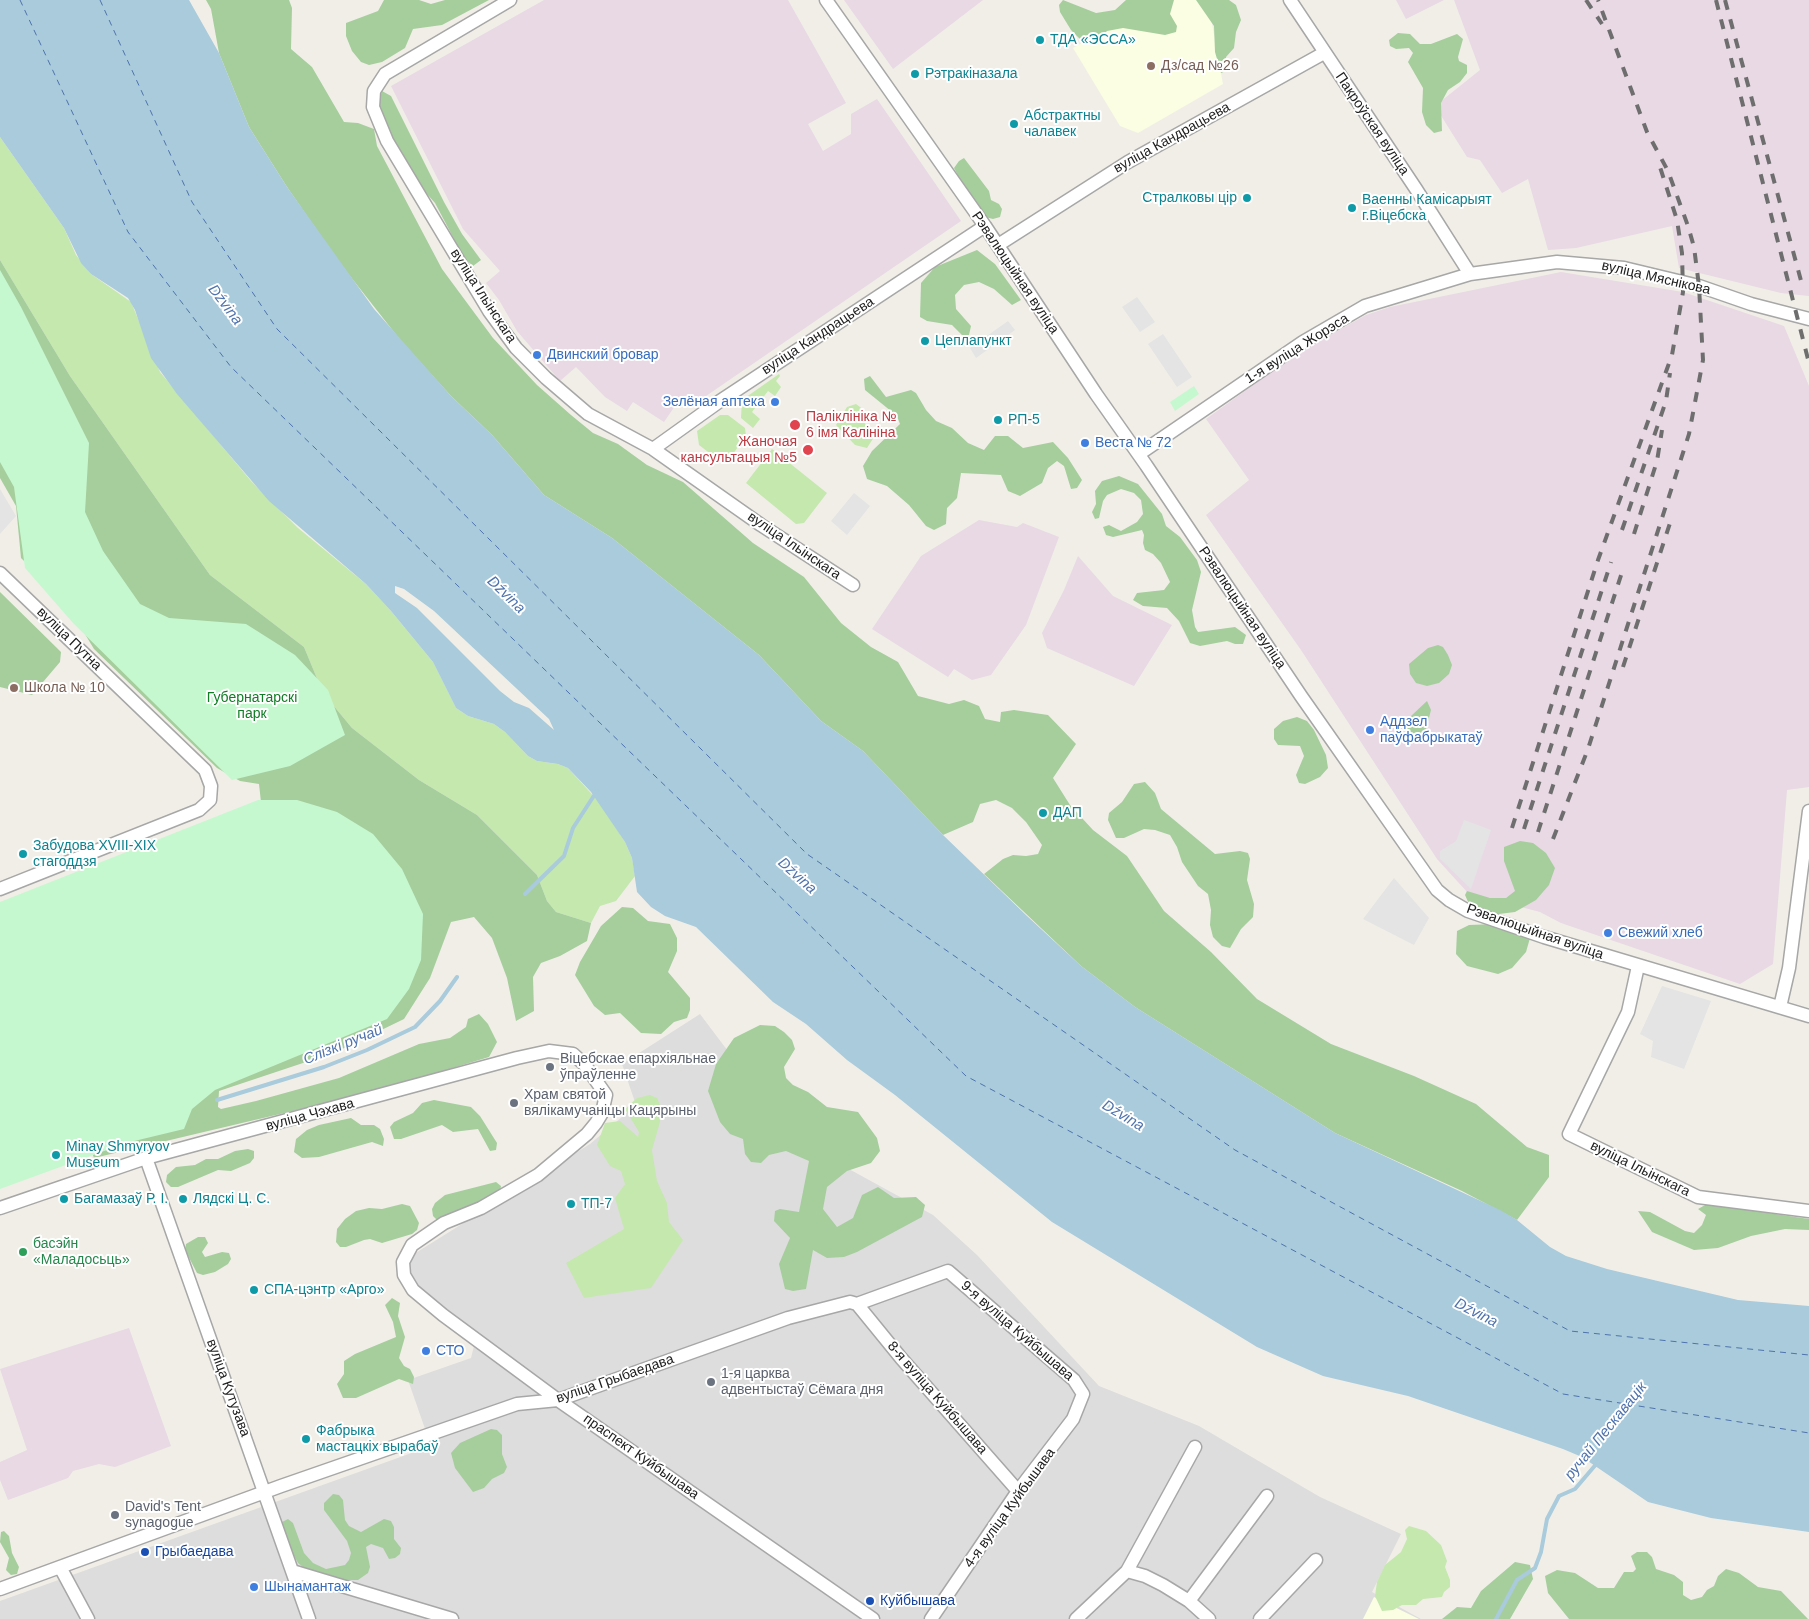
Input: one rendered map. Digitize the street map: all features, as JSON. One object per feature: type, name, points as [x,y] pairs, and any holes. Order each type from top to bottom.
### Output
[{"type":"street","name":"вуліца Ільінскага","points":[[510,0],[385,74],[374,91],[373,107],[388,141],[489,311],[516,348],[546,378],[588,414],[653,449],[761,525],[853,585]]},
{"type":"street","name":"Рэвалюцыйная вуліца","points":[[826,0],[985,226],[1300,696],[1437,890],[1449,900],[1468,911],[1638,966],[1809,1016]]},
{"type":"street","name":"Пакроўская вуліца","points":[[1290,0],[1470,274]]},
{"type":"street","name":"вуліца Кандрацьева","points":[[998,245],[1128,162],[1324,53]]},
{"type":"street","name":"вуліца Кандрацьева","points":[[653,449],[720,401],[985,226]]},
{"type":"street","name":"вуліца Мяснікова","points":[[1470,274],[1557,262],[1607,266],[1699,286],[1751,304],[1809,319]]},
{"type":"street","name":"1-я вуліца Жорэса","points":[[1139,454],[1303,342],[1365,306],[1470,274]]},
{"type":"street","name":"вуліца Путна","points":[[0,573],[204,770],[211,786],[210,800],[199,810],[0,889]]},
{"type":"street","points":[[1780,1008],[1789,968],[1809,811]]},
{"type":"street","name":"вуліца Ільінскага","points":[[1638,966],[1628,1012],[1569,1134],[1698,1197],[1805,1211]]},
{"type":"street","name":"вуліца Чэхава","points":[[0,1208],[146,1158],[517,1058],[550,1051],[573,1054],[585,1065],[606,1095],[602,1113],[587,1134],[538,1175],[481,1208],[444,1223],[412,1245],[403,1262]]},
{"type":"street","name":"вуліца Кутузава","points":[[146,1158],[308,1619]]},
{"type":"street","name":"праспект Куйбышава","points":[[403,1262],[404,1275],[413,1290],[442,1315],[558,1400],[873,1619]]},
{"type":"street","name":"вуліца Грыбаедава","points":[[0,1589],[517,1404],[558,1400],[788,1318],[850,1302],[857,1304],[948,1271]]},
{"type":"street","name":"9-я вуліца Куйбышава","points":[[948,1271],[1074,1380],[1083,1394]]},
{"type":"street","name":"8-я вуліца Куйбышава","points":[[857,1304],[1018,1491]]},
{"type":"street","name":"4-я вуліца Куйбышава","points":[[931,1619],[1018,1491],[1070,1425],[1083,1394]]},
{"type":"street","points":[[1076,1619],[1127,1571],[1195,1447]]},
{"type":"street","points":[[1189,1601],[1268,1496]]},
{"type":"street","points":[[1260,1619],[1316,1560]]},
{"type":"street","points":[[60,1567],[88,1619]]},
{"type":"street","points":[[292,1571],[452,1619]]},
{"type":"street","points":[[1127,1571],[1145,1576],[1189,1601],[1209,1619]]},
{"type":"shaded area","points":[[544,0],[788,0],[846,103],[808,124],[823,151],[851,134],[851,114],[877,99],[961,221],[690,407],[677,403],[664,422],[633,402],[627,411],[605,397],[576,367],[560,381],[517,331],[499,300],[486,283],[500,271],[463,229],[391,86]]},
{"type":"shaded area","points":[[844,0],[983,0],[893,69]]},
{"type":"shaded area","name":"Дз/сад №26","points":[[1159,0],[1205,0],[1211,18],[1223,84],[1138,133],[1120,126],[1073,48]]},
{"type":"shaded area","points":[[1396,0],[1444,0],[1406,19]]},
{"type":"shaded area","points":[[1454,0],[1809,0],[1809,296],[1781,293],[1679,268],[1672,226],[1576,248],[1548,250],[1528,179],[1502,193],[1480,160],[1467,157],[1435,106],[1480,70]]},
{"type":"shaded area","points":[[1561,272],[1683,292],[1784,326],[1809,386],[1809,787],[1787,790],[1773,964],[1740,984],[1561,923],[1540,912],[1468,893],[1437,859],[1301,650],[1206,515],[1249,480],[1206,419],[1295,355],[1366,315],[1390,307]]},
{"type":"shaded area","points":[[1137,297],[1155,322],[1140,332],[1122,307]]},
{"type":"shaded area","points":[[1008,321],[1015,330],[976,358],[970,348]]},
{"type":"shaded area","points":[[1163,334],[1192,377],[1177,387],[1148,344]]},
{"type":"shaded area","points":[[0,489],[16,516],[0,534]]},
{"type":"shaded area","points":[[854,493],[870,506],[847,535],[831,521]]},
{"type":"shaded area","points":[[979,520],[1017,527],[1023,523],[1059,537],[1026,625],[991,675],[972,680],[954,669],[948,677],[872,629],[921,556]]},
{"type":"shaded area","points":[[1078,556],[1113,596],[1172,625],[1134,686],[1047,648],[1042,633],[1064,590]]},
{"type":"shaded area","points":[[1464,820],[1491,830],[1471,889],[1440,859],[1440,851],[1456,841]]},
{"type":"shaded area","points":[[1394,878],[1429,918],[1414,945],[1363,919]]},
{"type":"shaded area","points":[[1662,986],[1711,1001],[1684,1069],[1651,1057],[1653,1041],[1640,1034]]},
{"type":"shaded area","points":[[700,1014],[794,1139],[933,1215],[977,1255],[1099,1386],[1199,1426],[1320,1497],[1401,1534],[1372,1592],[1421,1619],[0,1619],[0,1601],[431,1446],[408,1380],[471,1358],[475,1342],[407,1278],[406,1259],[590,1144],[636,1105],[622,1064]]},
{"type":"shaded area","points":[[129,1328],[171,1446],[115,1467],[99,1464],[73,1471],[68,1478],[8,1500],[0,1480],[0,1462],[27,1450],[0,1369]]},
{"type":"shaded area","points":[[1374,1597],[1419,1619],[1363,1619]]},
{"type":"green space","points":[[206,0],[289,0],[292,8],[291,49],[312,67],[344,122],[358,123],[374,129],[377,146],[442,269],[493,338],[537,385],[571,415],[593,433],[618,444],[647,465],[683,482],[753,543],[804,577],[841,623],[871,647],[898,662],[918,696],[949,704],[964,700],[979,706],[985,719],[1000,722],[1001,712],[1014,710],[1048,715],[1076,744],[1053,778],[1070,805],[1093,830],[1127,856],[1164,911],[1211,952],[1257,999],[1331,1044],[1414,1076],[1476,1104],[1527,1147],[1549,1155],[1549,1177],[1517,1220],[1462,1191],[1335,1133],[1135,1007],[1081,966],[984,874],[1003,859],[1013,855],[1026,856],[1038,854],[1042,845],[1026,822],[1012,808],[996,800],[980,804],[973,822],[943,835],[863,751],[821,721],[759,655],[612,538],[544,495],[492,435],[451,396],[401,341],[339,262],[287,187],[249,127],[219,53],[211,9]]},
{"type":"green space","points":[[384,0],[419,0],[431,4],[445,0],[489,0],[442,25],[413,29],[405,48],[382,62],[369,65],[361,62],[352,51],[346,36],[346,23],[378,11]]},
{"type":"green space","points":[[1063,0],[1096,13],[1115,10],[1126,0],[1174,0],[1170,14],[1177,26],[1176,32],[1165,35],[1123,28],[1107,31],[1097,41],[1082,41],[1071,30],[1060,12],[1059,5]]},
{"type":"green space","points":[[1196,0],[1229,0],[1236,5],[1241,20],[1236,32],[1234,48],[1226,57],[1226,71],[1221,73],[1215,52],[1214,26]]},
{"type":"green space","points":[[1398,33],[1410,34],[1420,44],[1431,44],[1457,34],[1463,39],[1458,57],[1459,61],[1467,65],[1467,73],[1460,82],[1448,90],[1441,103],[1442,131],[1434,133],[1426,125],[1422,112],[1423,88],[1408,62],[1413,53],[1409,48],[1396,49],[1390,46],[1389,40]]},
{"type":"green space","points":[[382,91],[391,96],[444,202],[462,234],[481,260],[473,266],[464,258],[435,203],[418,184],[390,139],[377,106]]},
{"type":"green space","points":[[0,137],[64,228],[76,255],[91,274],[131,302],[160,372],[251,481],[298,528],[366,584],[391,611],[433,662],[456,708],[468,716],[494,724],[505,732],[528,756],[537,761],[558,764],[568,768],[600,803],[625,842],[632,858],[635,876],[616,901],[600,906],[591,923],[556,912],[547,901],[537,875],[477,815],[419,780],[352,728],[323,693],[304,647],[210,575],[70,376],[0,260]]},
{"type":"green space","points":[[964,158],[989,191],[991,200],[999,204],[1002,209],[1000,217],[993,219],[985,217],[964,187],[954,168]]},
{"type":"green space","points":[[977,250],[995,264],[1021,300],[1012,305],[994,289],[979,282],[964,285],[955,295],[956,309],[971,326],[969,335],[965,338],[952,325],[927,321],[920,317],[921,283],[935,267]]},
{"type":"green space","points":[[0,260],[70,376],[210,575],[304,647],[323,693],[352,728],[419,780],[477,815],[537,875],[547,901],[556,912],[591,923],[587,941],[560,956],[541,963],[533,977],[534,1011],[516,1021],[507,978],[492,938],[474,917],[451,922],[430,978],[404,1019],[336,1052],[219,1091],[218,1107],[221,1109],[256,1101],[339,1078],[419,1044],[450,1038],[466,1027],[468,1019],[479,1014],[488,1024],[497,1042],[489,1057],[373,1092],[94,1158],[88,1142],[261,802],[259,784],[240,781],[217,768],[94,649],[65,601],[21,558],[16,506],[0,478]]},
{"type":"green space","name":"Губернатарскі парк","points":[[0,270],[21,307],[89,443],[85,512],[103,551],[140,604],[169,618],[246,624],[295,655],[328,690],[345,735],[290,766],[232,780],[73,623],[25,568],[14,487],[0,462]]},
{"type":"green space","points":[[779,374],[780,376],[776,381],[781,387],[775,396],[768,391],[752,412],[760,419],[753,428],[741,418],[742,400]]},
{"type":"green space","points":[[870,376],[886,397],[911,390],[916,393],[926,410],[936,421],[952,428],[968,443],[984,450],[995,436],[1008,436],[1023,448],[1053,442],[1068,458],[1082,480],[1077,488],[1071,489],[1064,466],[1057,461],[1048,468],[1042,483],[1020,496],[1008,491],[1001,475],[961,473],[957,498],[947,508],[946,524],[934,530],[926,526],[909,505],[887,486],[867,479],[863,466],[872,451],[900,424],[897,416],[865,390],[864,379]]},
{"type":"green space","points":[[1194,386],[1199,394],[1175,411],[1170,402]]},
{"type":"green space","points":[[856,404],[864,410],[858,417],[876,434],[867,448],[855,445],[836,425],[847,407]]},
{"type":"green space","points":[[720,415],[728,415],[745,428],[746,436],[727,462],[722,459],[720,461],[699,445],[697,431]]},
{"type":"green space","points":[[772,449],[827,493],[804,523],[796,524],[746,483]]},
{"type":"green space","points":[[1119,476],[1138,484],[1162,514],[1166,526],[1180,537],[1197,560],[1201,572],[1192,610],[1195,627],[1198,632],[1235,627],[1246,635],[1243,644],[1227,641],[1200,646],[1190,643],[1179,621],[1167,608],[1143,606],[1133,600],[1137,593],[1164,590],[1170,582],[1161,563],[1153,554],[1145,550],[1142,530],[1113,537],[1106,535],[1103,527],[1109,525],[1121,531],[1137,522],[1143,514],[1141,500],[1134,493],[1121,489],[1107,495],[1103,501],[1099,518],[1095,519],[1092,512],[1096,504],[1095,491],[1102,481]]},
{"type":"green space","name":"Школа № 10","points":[[0,592],[61,652],[60,662],[32,695],[0,687]]},
{"type":"green space","points":[[1438,645],[1443,647],[1452,665],[1449,674],[1439,683],[1427,686],[1416,683],[1410,674],[1409,664],[1428,648]]},
{"type":"green space","points":[[1427,701],[1431,710],[1425,733],[1417,740],[1410,742],[1406,727],[1411,716]]},
{"type":"green space","points":[[1297,717],[1307,721],[1314,730],[1326,755],[1328,768],[1320,777],[1305,784],[1299,783],[1296,775],[1304,756],[1300,746],[1278,745],[1274,739],[1274,729],[1283,721]]},
{"type":"green space","points":[[1145,782],[1155,793],[1161,809],[1215,854],[1240,851],[1248,853],[1250,859],[1247,880],[1254,904],[1253,917],[1241,929],[1230,948],[1222,946],[1213,937],[1210,925],[1211,910],[1208,894],[1198,886],[1182,862],[1177,847],[1170,835],[1144,829],[1124,838],[1116,838],[1108,820],[1109,813],[1122,802],[1134,784]]},
{"type":"green space","points":[[258,800],[297,800],[337,812],[373,834],[402,869],[423,914],[421,960],[409,989],[387,1019],[215,1090],[192,1109],[184,1129],[126,1143],[0,1189],[0,902]]},
{"type":"green space","points":[[1520,841],[1533,843],[1546,853],[1555,868],[1549,885],[1536,900],[1515,912],[1499,914],[1469,904],[1465,895],[1467,891],[1490,898],[1506,898],[1515,891],[1504,861],[1504,847]]},
{"type":"green space","points":[[622,907],[633,908],[648,921],[670,924],[677,938],[677,951],[668,972],[690,998],[690,1010],[687,1018],[674,1022],[661,1034],[641,1033],[620,1013],[605,1015],[594,1006],[575,975],[580,962],[601,926]]},
{"type":"green space","points":[[1495,924],[1530,938],[1526,952],[1512,968],[1498,974],[1467,966],[1456,954],[1457,931],[1469,925]]},
{"type":"green space","points":[[760,1025],[775,1026],[792,1040],[795,1049],[784,1067],[786,1078],[793,1085],[808,1092],[827,1107],[858,1112],[877,1138],[880,1151],[871,1163],[847,1171],[827,1187],[823,1209],[837,1227],[853,1218],[862,1195],[878,1187],[894,1198],[916,1197],[925,1205],[922,1217],[857,1252],[844,1257],[827,1258],[813,1250],[806,1289],[793,1291],[785,1289],[779,1264],[790,1238],[774,1221],[775,1211],[780,1209],[799,1212],[809,1161],[786,1151],[769,1155],[761,1163],[751,1162],[745,1154],[743,1139],[730,1134],[720,1122],[708,1091],[716,1064],[734,1038]]},
{"type":"green space","points":[[650,1095],[657,1098],[661,1107],[660,1122],[652,1150],[657,1181],[667,1203],[669,1222],[683,1240],[651,1288],[584,1298],[566,1263],[624,1229],[615,1198],[625,1184],[621,1171],[610,1166],[597,1145],[605,1123],[620,1121],[638,1137],[639,1132],[625,1109],[637,1098]]},
{"type":"green space","points":[[434,1100],[471,1107],[480,1116],[497,1143],[496,1150],[490,1151],[478,1129],[453,1132],[442,1125],[401,1139],[394,1139],[390,1127],[394,1122],[413,1113],[422,1103]]},
{"type":"green space","points":[[351,1118],[361,1125],[374,1125],[380,1129],[384,1139],[383,1146],[372,1142],[319,1157],[302,1158],[294,1152],[296,1139],[307,1130],[319,1125]]},
{"type":"green space","points":[[248,1149],[254,1151],[254,1158],[250,1163],[231,1171],[218,1170],[178,1187],[171,1187],[166,1182],[167,1175],[176,1167],[195,1165],[206,1159],[218,1159],[235,1151]]},
{"type":"green space","points":[[496,1182],[501,1186],[500,1192],[484,1203],[437,1220],[433,1216],[432,1209],[435,1203],[445,1195]]},
{"type":"green space","points":[[402,1204],[410,1206],[419,1223],[417,1230],[412,1234],[382,1243],[370,1239],[364,1240],[346,1247],[340,1247],[336,1242],[337,1229],[345,1219],[356,1211],[369,1208],[382,1209]]},
{"type":"green space","points":[[1707,1204],[1809,1219],[1809,1230],[1785,1229],[1751,1236],[1718,1248],[1694,1250],[1652,1232],[1638,1211],[1650,1212],[1685,1231],[1694,1233],[1702,1225],[1706,1215],[1698,1209]]},
{"type":"green space","points":[[198,1237],[205,1237],[208,1243],[202,1252],[205,1257],[222,1252],[229,1253],[231,1259],[228,1264],[215,1272],[203,1275],[197,1273],[185,1250],[186,1244]]},
{"type":"green space","points":[[392,1298],[400,1303],[398,1316],[405,1337],[399,1358],[404,1366],[410,1369],[414,1377],[413,1384],[399,1379],[356,1398],[343,1398],[337,1384],[344,1374],[344,1361],[355,1354],[396,1337],[393,1322],[385,1305]]},
{"type":"green space","points":[[491,1429],[497,1430],[502,1435],[502,1454],[507,1467],[504,1473],[492,1479],[484,1488],[473,1492],[455,1468],[451,1453],[460,1443]]},
{"type":"green space","points":[[333,1494],[339,1495],[343,1500],[345,1520],[349,1526],[361,1532],[384,1519],[391,1521],[394,1527],[394,1539],[401,1548],[400,1554],[395,1558],[389,1559],[383,1548],[371,1544],[366,1547],[370,1567],[368,1573],[358,1580],[345,1580],[308,1571],[298,1563],[286,1541],[282,1522],[288,1519],[293,1523],[304,1553],[313,1563],[326,1569],[345,1565],[349,1560],[351,1553],[347,1541],[324,1510],[324,1503]]},
{"type":"green space","points":[[1409,1526],[1426,1531],[1441,1545],[1447,1561],[1445,1567],[1450,1580],[1450,1587],[1444,1592],[1442,1597],[1423,1599],[1416,1605],[1402,1605],[1393,1610],[1382,1611],[1375,1596],[1377,1582],[1385,1565],[1401,1552],[1407,1539],[1405,1530]]},
{"type":"green space","points":[[4,1531],[9,1536],[12,1553],[19,1567],[17,1574],[11,1575],[6,1570],[9,1558],[0,1542],[1,1532]]},
{"type":"green space","points":[[1637,1552],[1647,1552],[1652,1557],[1656,1569],[1674,1575],[1683,1582],[1683,1595],[1691,1600],[1702,1597],[1707,1590],[1714,1586],[1718,1576],[1726,1569],[1739,1573],[1758,1587],[1781,1591],[1808,1619],[1569,1619],[1548,1593],[1545,1576],[1557,1570],[1575,1573],[1598,1588],[1614,1588],[1624,1572],[1633,1572],[1636,1569],[1631,1556]]},
{"type":"green space","points":[[1515,1562],[1530,1565],[1533,1579],[1510,1619],[1442,1619],[1457,1607],[1471,1608],[1481,1591]]},
{"type":"water","name":"Dźvina","points":[[0,0],[189,0],[219,53],[249,127],[287,187],[374,309],[451,396],[492,435],[544,495],[612,538],[759,655],[821,721],[863,751],[943,835],[1081,966],[1135,1007],[1335,1133],[1500,1210],[1517,1220],[1550,1247],[1566,1256],[1607,1269],[1738,1300],[1809,1306],[1809,1532],[1711,1518],[1648,1502],[1582,1457],[1563,1449],[1408,1396],[1323,1376],[1257,1347],[1052,1222],[895,1095],[847,1060],[806,1024],[773,1002],[696,927],[665,916],[651,907],[637,892],[632,858],[625,842],[591,792],[568,768],[558,764],[537,761],[528,756],[505,732],[494,724],[468,716],[456,708],[433,662],[391,611],[366,584],[269,501],[177,394],[151,358],[135,310],[128,298],[91,274],[81,263],[64,228],[0,137]],"holes":[[[395,586],[404,589],[434,611],[549,719],[554,730],[529,708],[514,702],[500,691],[417,608],[395,593]]]},
{"type":"waterway","name":"Слізкі ручай","points":[[525,894],[564,856],[573,828],[597,791]]},
{"type":"waterway","name":"Слізкі ручай","points":[[217,1100],[324,1067],[367,1050],[415,1027],[440,1001],[457,977]]},
{"type":"waterway","name":"ручай Пескавацік","points":[[1496,1619],[1517,1580],[1535,1568],[1541,1552],[1547,1519],[1559,1496],[1575,1489],[1598,1462]]},
{"type":"ferry route","points":[[20,0],[128,232],[231,367],[966,1076],[1563,1394],[1809,1433]]},
{"type":"ferry route","points":[[100,0],[192,202],[277,329],[807,854],[1235,1150],[1570,1331],[1809,1355]]},
{"type":"railway","points":[[1586,0],[1602,24]]},
{"type":"railway","points":[[1553,839],[1588,749],[1689,434],[1703,360],[1699,286],[1694,247],[1688,226],[1668,171],[1647,132],[1598,0]]},
{"type":"railway","points":[[1716,0],[1809,363]]},
{"type":"railway","points":[[1725,0],[1803,288]]},
{"type":"railway","points":[[1512,828],[1598,560],[1672,355],[1683,292],[1682,253],[1677,220],[1660,167]]},
{"type":"railway","points":[[1622,530],[1666,401],[1670,373]]},
{"type":"railway","points":[[1634,534],[1657,461],[1662,430]]},
{"type":"railway","points":[[1623,667],[1672,517]]},
{"type":"railway","points":[[1524,829],[1611,562]]},
{"type":"railway","points":[[1538,832],[1624,566]]},
{"type":"place","name":"ТДА «ЭССА»","points":[[1040,40]]},
{"type":"place","name":"Дз/сад №26","points":[[1151,66]]},
{"type":"place","name":"Рэтракіназала","points":[[915,74]]},
{"type":"place","name":"Абстрактны чалавек","points":[[1014,124]]},
{"type":"place","name":"Стралковы цір","points":[[1247,198]]},
{"type":"place","name":"Ваенны Камісарыят г.Віцебска","points":[[1352,208]]},
{"type":"place","name":"Цеплапункт","points":[[925,341]]},
{"type":"place","name":"Двинский бровар","points":[[537,355]]},
{"type":"place","name":"Зелёная аптека","points":[[775,402]]},
{"type":"place","name":"РП-5","points":[[998,420]]},
{"type":"place","name":"Паліклініка № 6 імя Калініна","points":[[795,425]]},
{"type":"place","name":"Веста № 72","points":[[1085,443]]},
{"type":"place","name":"Жаночая кансультацыя №5","points":[[808,450]]},
{"type":"place","name":"Школа № 10","points":[[14,688]]},
{"type":"place","name":"Аддзел паўфабрыкатаў","points":[[1370,730]]},
{"type":"place","name":"ДАП","points":[[1043,813]]},
{"type":"place","name":"Забудова XVIII-XIX стагоддзя","points":[[23,854]]},
{"type":"place","name":"Свежий хлеб","points":[[1608,933]]},
{"type":"place","name":"Віцебскае епархіяльнае ўпраўленне","points":[[550,1067]]},
{"type":"place","name":"Храм святой вялікамучаніцы Кацярыны","points":[[514,1103]]},
{"type":"place","name":"Minay Shmyryov Museum","points":[[56,1155]]},
{"type":"place","name":"Багамазаў Р. І.","points":[[64,1199]]},
{"type":"place","name":"Лядскі Ц. С.","points":[[183,1199]]},
{"type":"place","name":"ТП-7","points":[[571,1204]]},
{"type":"place","name":"басэйн «Маладосьць»","points":[[23,1252]]},
{"type":"place","name":"СПА-цэнтр «Арго»","points":[[254,1290]]},
{"type":"place","name":"СТО","points":[[426,1351]]},
{"type":"place","name":"1-я царква адвентыстаў Сёмага дня","points":[[711,1382]]},
{"type":"place","name":"Фабрыка мастацкіх вырабаў","points":[[306,1439]]},
{"type":"place","name":"David's Tent synagogue","points":[[115,1515]]},
{"type":"place","name":"Грыбаедава","points":[[145,1552]]},
{"type":"place","name":"Шынамантаж","points":[[254,1587]]},
{"type":"place","name":"Куйбышава","points":[[870,1601]]}]
